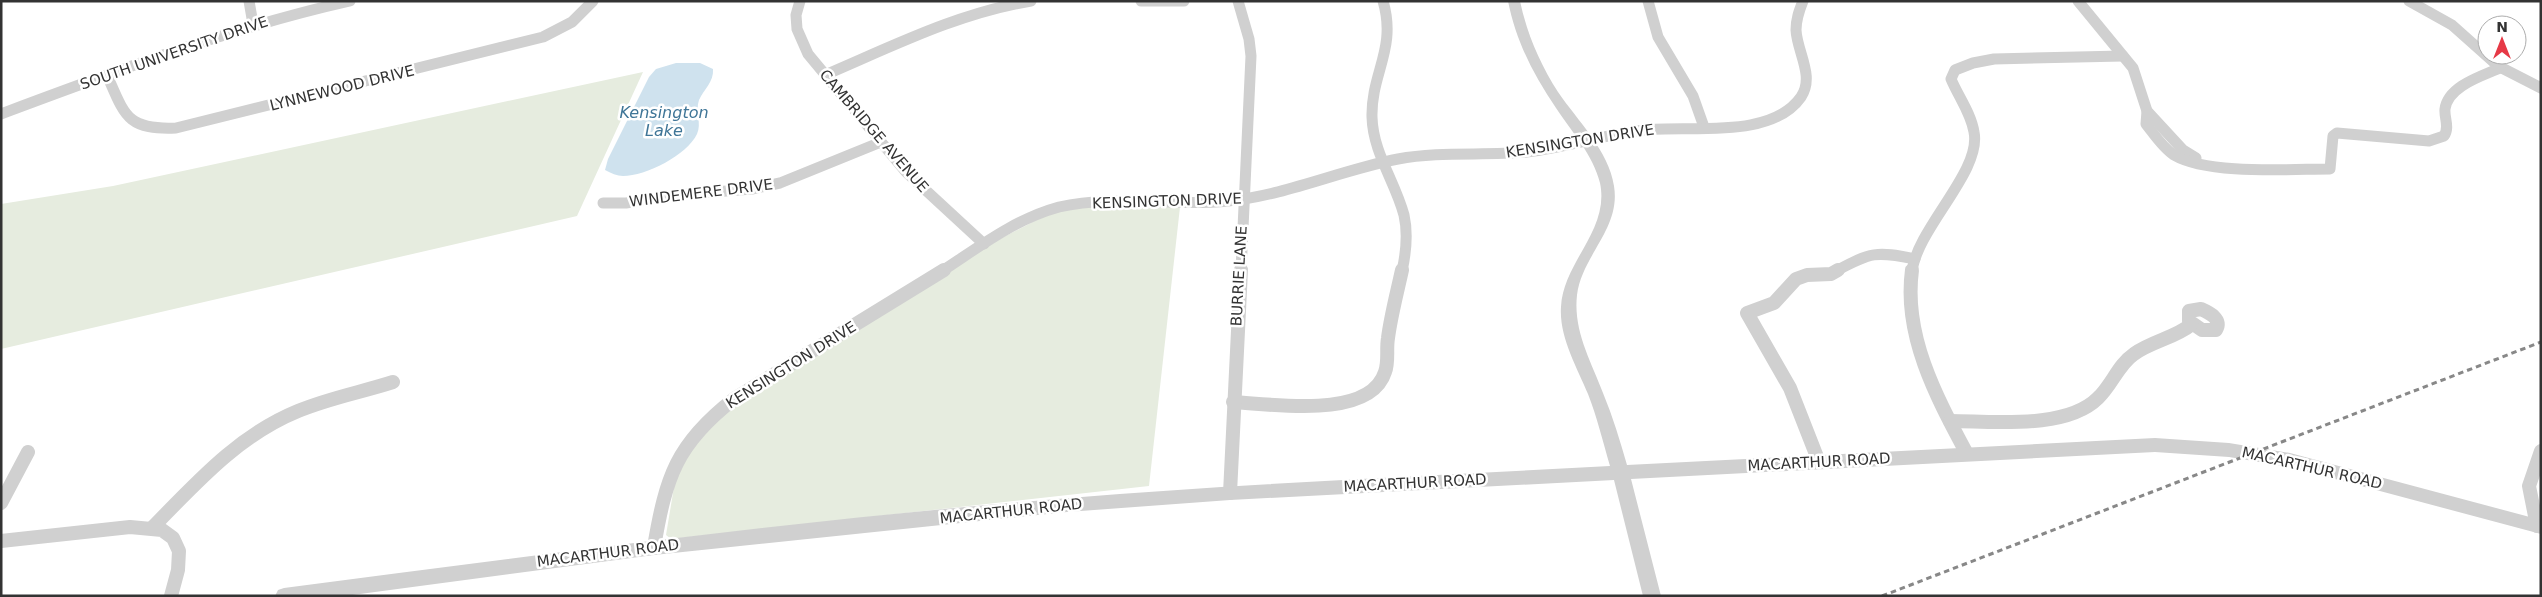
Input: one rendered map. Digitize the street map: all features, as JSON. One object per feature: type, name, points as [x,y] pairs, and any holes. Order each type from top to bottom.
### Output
[{"type":"street","points":[[249,1],[253,24]]},
{"type":"street","name":"SOUTH UNIVERSITY DRIVE","points":[[1,114],[253,24],[350,1]]},
{"type":"street","name":"LYNNEWOOD DRIVE","points":[[107,75],[121,108],[133,122],[150,128],[176,128],[543,37],[572,22],[593,1]]},
{"type":"street","name":"CAMBRIDGE AVENUE","points":[[800,1],[796,17],[797,35],[808,54],[881,142],[925,191],[984,244]]},
{"type":"street","points":[[825,76],[968,16],[999,6],[1031,1]]},
{"type":"street","points":[[1142,1],[1184,1]]},
{"type":"street","name":"BURRIE LANE","points":[[1230,493],[1232,402],[1251,56],[1249,39],[1238,1]]},
{"type":"street","points":[[1232,402],[1330,405],[1350,403],[1369,395],[1378,387],[1386,371],[1390,326],[1406,245],[1403,215],[1383,163],[1372,122],[1388,46],[1387,12],[1383,1]]},
{"type":"street","points":[[1514,1],[1522,34],[1532,58],[1550,90],[1585,141],[1605,175],[1608,204],[1602,226],[1572,284],[1568,309],[1573,335],[1600,406],[1620,473],[1652,596]]},
{"type":"street","points":[[1648,1],[1658,37],[1693,96],[1704,127]]},
{"type":"street","name":"KENSINGTON DRIVE","points":[[654,546],[663,500],[674,463],[686,443],[712,416],[734,399],[984,244],[1038,214],[1079,204],[1111,201],[1196,203],[1244,199],[1302,187],[1383,163],[1428,155],[1515,153],[1644,130],[1745,125],[1768,120],[1785,112],[1802,96],[1807,82],[1807,70],[1794,27],[1796,14],[1803,1]]},
{"type":"street","points":[[2078,1],[2133,68],[2146,111],[2146,124],[2159,140],[2175,155],[2216,167],[2330,169],[2333,136],[2337,133],[2429,141],[2441,140],[2445,136],[2448,126],[2445,106],[2455,90],[2500,68]]},
{"type":"street","points":[[2409,1],[2452,25],[2500,68],[2541,88]]},
{"type":"street","points":[[1967,454],[1950,421],[1920,352],[1909,303],[1915,259],[1929,230],[1973,155],[1975,133],[1951,79],[1954,70],[1994,59],[2123,56]]},
{"type":"street","name":"WINDEMERE DRIVE","points":[[603,203],[626,203],[675,195],[752,189],[780,183],[881,142]]},
{"type":"street","points":[[1820,462],[1790,388],[1772,353],[1747,313],[1774,303],[1796,279],[1807,275],[1831,274],[1866,255],[1890,254],[1915,259]]},
{"type":"street","points":[[1950,421],[2041,419],[2071,415],[2098,400],[2118,369],[2133,354],[2192,324]]},
{"type":"street","points":[[153,527],[209,468],[253,434],[313,405],[394,382]]},
{"type":"street","name":"MACARTHUR ROAD","points":[[284,596],[654,546],[1067,505],[1230,493],[2155,444],[2229,450],[2298,462],[2539,527]]},
{"type":"street","points":[[2539,527],[2529,486],[2541,451]]},
{"type":"street","points":[[1,504],[28,452]]},
{"type":"street","points":[[1,541],[134,525],[153,527],[173,538],[180,556],[180,570],[171,596]]},
{"type":"shaded area","points":[[643,72],[577,216],[1,349],[1,204],[113,186]]},
{"type":"shaded area","points":[[1096,205],[1180,207],[1149,486],[671,539],[666,535],[675,481],[687,452],[729,408],[998,240],[1050,213]]},
{"type":"water","name":"Kensington Lake","points":[[676,63],[700,63],[713,69],[710,82],[699,100],[698,130],[692,142],[675,157],[643,172],[621,176],[605,170],[608,159],[649,77],[656,69]]},
{"type":"railway","points":[[1882,596],[2541,342]]}]
